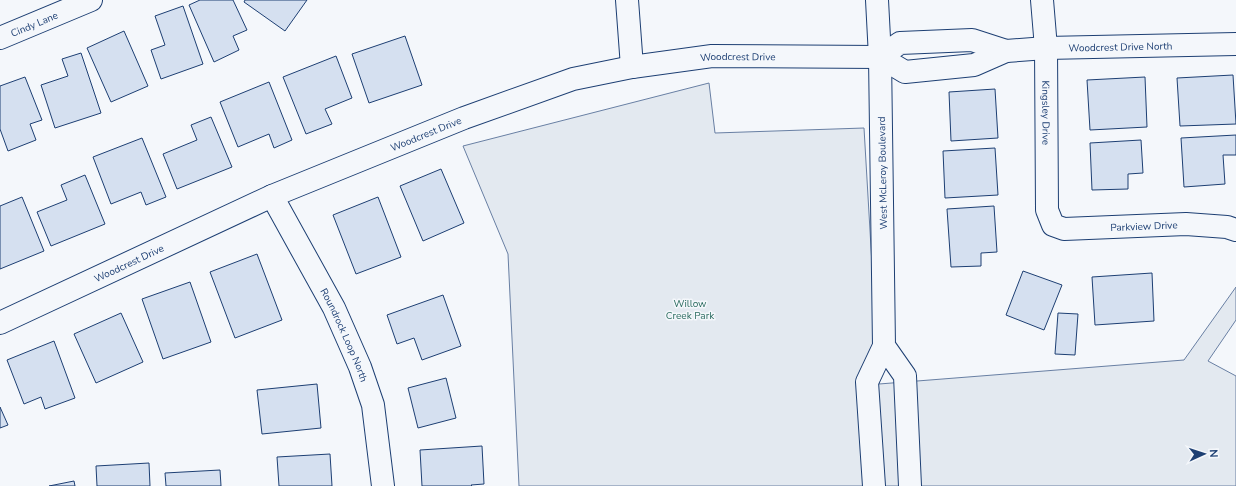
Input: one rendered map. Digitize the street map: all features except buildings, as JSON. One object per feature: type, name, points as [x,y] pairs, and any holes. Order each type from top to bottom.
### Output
[{"type":"street","name":"Cindy Lane","points":[[1,37],[90,0]]},
{"type":"street","points":[[627,0],[632,67]]},
{"type":"street","name":"West McLeroy Boulevard","points":[[874,486],[867,382],[884,346],[880,57],[877,0]]},
{"type":"street","name":"Kingsley Drive","points":[[1042,0],[1046,48],[1047,210],[1053,225]]},
{"type":"street","name":"Woodcrest Drive North","points":[[1006,51],[972,40],[900,43],[880,57],[905,72],[974,65],[1006,51],[1046,48],[1236,44]]},
{"type":"street","name":"Woodcrest Drive","points":[[0,322],[272,196],[464,118],[574,79],[632,67],[712,56],[880,57]]},
{"type":"street","name":"Roundrock Loop North","points":[[272,196],[334,308],[360,367],[373,405],[383,486]]},
{"type":"street","name":"Parkview Drive","points":[[1053,225],[1064,229],[1186,224],[1227,227],[1236,230]]},
{"type":"street","points":[[884,346],[905,376],[910,486]]},
{"type":"green space","name":"Willow Creek Park","points":[[709,83],[715,133],[864,128],[879,384],[1184,360],[1236,287],[1236,320],[1208,361],[1236,376],[1236,486],[519,486],[508,254],[463,146]]}]
